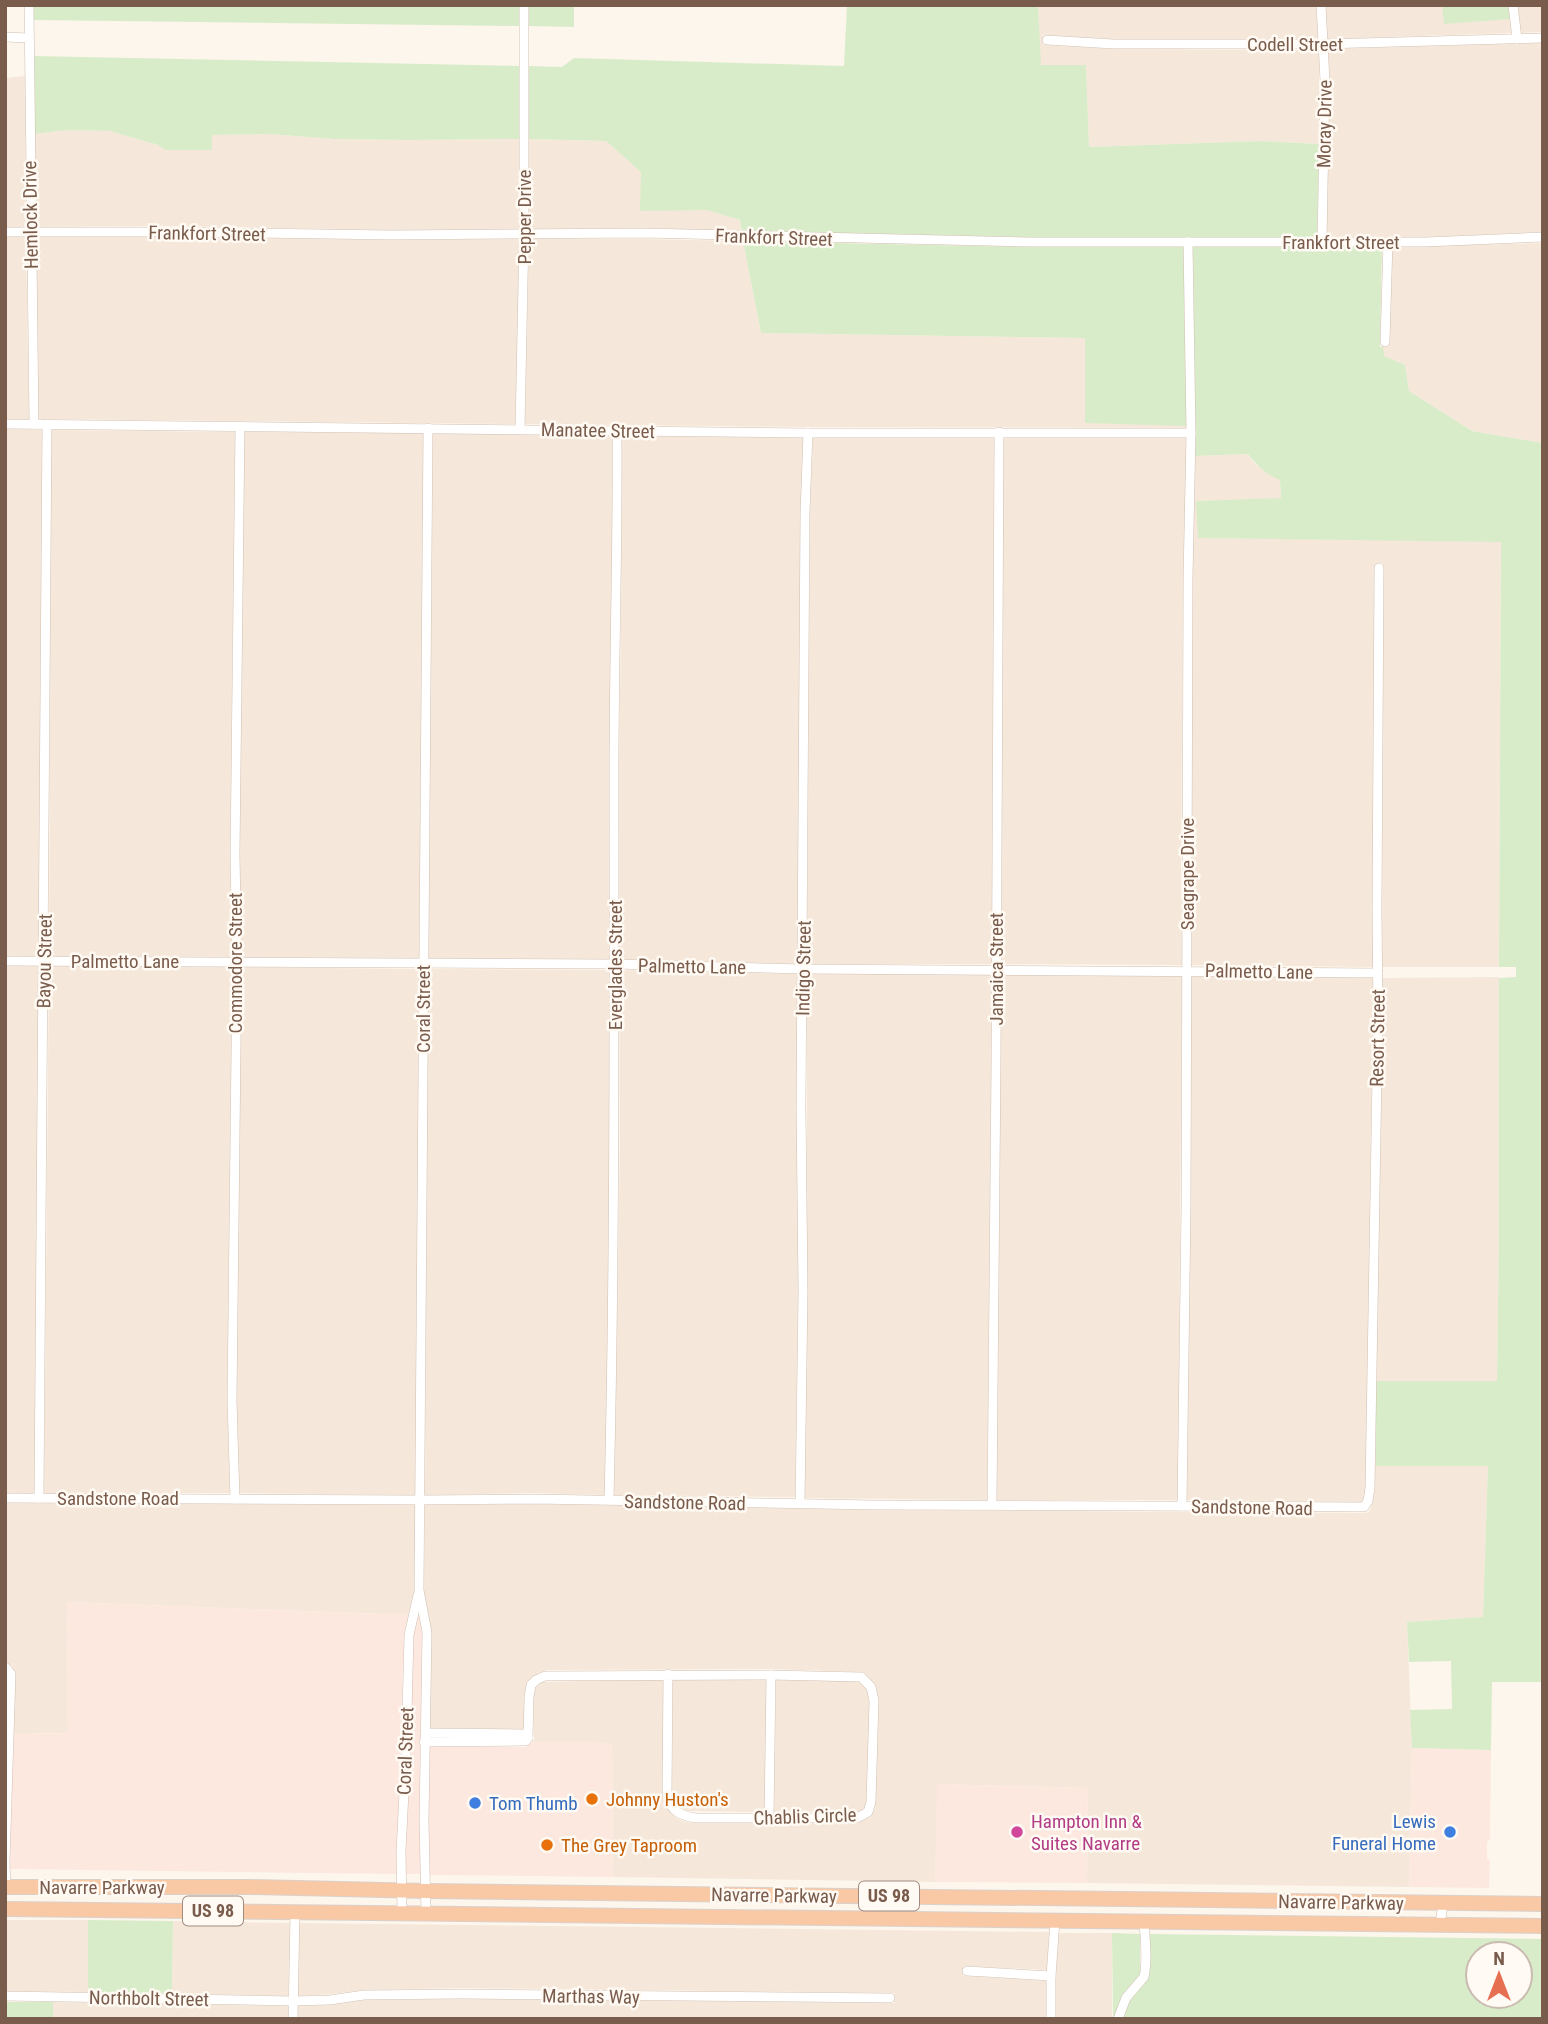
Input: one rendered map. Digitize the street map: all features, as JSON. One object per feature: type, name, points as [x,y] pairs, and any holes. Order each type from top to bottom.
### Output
[{"type":"highway","name":"Navarre Parkway","points":[[6,1887],[250,1887],[426,1892],[1543,1904]]},
{"type":"highway","points":[[60,1909],[89,1896],[99,1887]]},
{"type":"highway","points":[[105,1910],[111,1898],[141,1887]]},
{"type":"highway","name":"Navarre Parkway","points":[[5,1909],[1543,1926]]},
{"type":"street","name":"Hemlock Drive","points":[[29,5],[34,424]]},
{"type":"street","name":"Pepper Drive","points":[[520,429],[524,234],[524,5]]},
{"type":"street","name":"Moray Drive","points":[[1321,5],[1325,81],[1322,242]]},
{"type":"street","points":[[1513,5],[1517,38]]},
{"type":"street","points":[[5,37],[29,38]]},
{"type":"street","name":"Codell Street","points":[[1047,40],[1113,44],[1323,44],[1543,38]]},
{"type":"street","name":"Frankfort Street","points":[[5,232],[391,235],[643,233],[853,240],[1188,242],[1388,242],[1543,237]]},
{"type":"street","name":"Seagrape Drive","points":[[1182,1506],[1191,433],[1188,242]]},
{"type":"street","points":[[1385,342],[1388,242]]},
{"type":"street","name":"Manatee Street","points":[[5,424],[808,433],[1191,433]]},
{"type":"street","name":"Bayou Street","points":[[39,1498],[47,424]]},
{"type":"street","name":"Commodore Street","points":[[235,1499],[232,1400],[240,426]]},
{"type":"street","name":"Coral Street","points":[[426,1913],[424,1821],[427,1632],[419,1590],[428,428]]},
{"type":"street","name":"Everglades Street","points":[[609,1500],[615,1172],[617,430]]},
{"type":"street","name":"Jamaica Street","points":[[992,1505],[999,432]]},
{"type":"street","name":"Indigo Street","points":[[800,1503],[805,514],[808,433]]},
{"type":"street","name":"Resort Street","points":[[1364,1507],[1370,1488],[1378,973],[1379,568]]},
{"type":"street","name":"Palmetto Lane","points":[[5,961],[614,964],[803,969],[1378,973]]},
{"type":"street","name":"Sandstone Road","points":[[5,1498],[534,1499],[1364,1507]]},
{"type":"street","name":"Coral Street","points":[[402,1913],[401,1851],[408,1635],[419,1590]]},
{"type":"street","points":[[5,1667],[11,1674],[7,1741],[6,1887]]},
{"type":"street","name":"Chablis Circle","points":[[425,1737],[525,1734],[528,1738],[531,1685],[540,1677],[549,1675],[668,1674],[861,1677],[871,1687],[874,1701],[872,1802],[868,1812],[857,1818],[696,1818],[685,1816],[673,1809],[667,1795],[668,1674]]},
{"type":"street","points":[[769,1818],[771,1675]]},
{"type":"street","points":[[663,1916],[664,1894]]},
{"type":"street","points":[[1440,1925],[1443,1903]]},
{"type":"street","points":[[293,2019],[295,1912]]},
{"type":"street","points":[[1051,2019],[1055,1920]]},
{"type":"street","points":[[1118,2019],[1126,1998],[1144,1977],[1144,1921]]},
{"type":"street","points":[[967,1971],[1051,1976]]},
{"type":"street","name":"Marthas Way","points":[[293,2001],[330,2000],[364,1995],[461,1994],[890,1998]]},
{"type":"street","name":"Northbolt Street","points":[[5,1996],[293,2001]]},
{"type":"shaded area","points":[[1038,5],[1316,5],[1318,39],[1113,39],[1043,35],[1043,45],[1113,49],[1319,50],[1319,144],[1261,141],[1089,147],[1086,66],[1040,65]]},
{"type":"shaded area","points":[[1325,5],[1442,5],[1444,23],[1510,19],[1512,33],[1327,39]]},
{"type":"shaded area","points":[[1517,5],[1543,5],[1543,32],[1521,33]]},
{"type":"shaded area","points":[[1543,43],[1543,232],[1426,237],[1326,237],[1328,49]]},
{"type":"shaded area","points":[[25,76],[26,227],[5,227],[5,78]]},
{"type":"shaded area","points":[[68,130],[110,131],[158,145],[165,150],[211,150],[211,135],[269,134],[335,139],[409,140],[520,139],[520,229],[35,227],[34,134]]},
{"type":"shaded area","points":[[529,139],[606,141],[641,172],[641,210],[707,210],[740,220],[742,231],[529,229]]},
{"type":"shaded area","points":[[5,237],[26,237],[29,419],[5,419]]},
{"type":"shaded area","points":[[35,237],[520,239],[515,424],[38,419]]},
{"type":"shaded area","points":[[529,239],[743,241],[761,333],[1085,338],[1187,428],[525,424]]},
{"type":"shaded area","points":[[1543,243],[1543,443],[1472,431],[1409,391],[1405,365],[1383,356],[1383,347],[1389,347],[1392,247]]},
{"type":"shaded area","points":[[5,429],[42,430],[40,956],[5,956]]},
{"type":"shaded area","points":[[51,430],[235,432],[230,855],[232,957],[49,956]]},
{"type":"shaded area","points":[[244,432],[424,433],[419,958],[241,957],[239,855]]},
{"type":"shaded area","points":[[433,433],[613,436],[610,959],[428,958]]},
{"type":"shaded area","points":[[622,436],[803,438],[798,964],[619,959]]},
{"type":"shaded area","points":[[994,437],[992,964],[807,964],[810,514],[813,438]]},
{"type":"shaded area","points":[[1003,437],[1187,438],[1183,578],[1182,965],[1001,964]]},
{"type":"shaded area","points":[[1248,454],[1255,464],[1280,480],[1281,499],[1197,501],[1199,538],[1501,541],[1499,967],[1382,967],[1383,563],[1375,564],[1373,967],[1191,965],[1195,456]]},
{"type":"shaded area","points":[[5,966],[40,966],[35,1493],[5,1493]]},
{"type":"shaded area","points":[[49,966],[232,967],[227,1400],[230,1493],[44,1493]]},
{"type":"shaded area","points":[[241,967],[419,969],[416,1495],[239,1493],[236,1400]]},
{"type":"shaded area","points":[[428,969],[610,970],[611,1144],[605,1495],[425,1495]]},
{"type":"shaded area","points":[[619,970],[798,974],[795,1497],[614,1495],[620,1144]]},
{"type":"shaded area","points":[[807,974],[992,974],[987,1500],[804,1498]]},
{"type":"shaded area","points":[[1001,974],[1182,976],[1178,1500],[996,1500]]},
{"type":"shaded area","points":[[1191,976],[1373,978],[1366,1488],[1362,1502],[1187,1500]]},
{"type":"shaded area","points":[[1499,977],[1497,1381],[1376,1381],[1382,978]]},
{"type":"shaded area","points":[[1375,1408],[1376,1465],[1488,1466],[1483,1617],[1407,1622],[1412,1748],[1409,1887],[1087,1883],[1088,1788],[938,1784],[935,1882],[613,1877],[612,1743],[533,1742],[533,1698],[535,1688],[542,1682],[664,1679],[663,1796],[667,1808],[676,1818],[696,1823],[857,1823],[871,1817],[875,1809],[879,1700],[874,1684],[861,1672],[767,1669],[548,1670],[538,1673],[527,1684],[524,1697],[524,1729],[429,1728],[431,1632],[424,1590],[425,1505],[1366,1513],[1370,1511],[1375,1488]]},
{"type":"shaded area","points":[[5,1503],[416,1505],[415,1589],[409,1615],[67,1602],[68,1733],[13,1734],[15,1674],[12,1666],[5,1662]]},
{"type":"shaded area","points":[[67,1602],[409,1615],[404,1635],[396,1874],[10,1869],[13,1734],[68,1733]]},
{"type":"shaded area","points":[[418,1616],[422,1632],[419,1821],[421,1874],[405,1874],[413,1636]]},
{"type":"shaded area","points":[[673,1679],[767,1680],[765,1812],[687,1811],[674,1802]]},
{"type":"shaded area","points":[[776,1680],[849,1681],[862,1683],[867,1689],[870,1702],[867,1801],[860,1812],[774,1812]]},
{"type":"shaded area","points":[[533,1742],[612,1743],[613,1877],[430,1875],[429,1747],[526,1747]]},
{"type":"shaded area","points":[[1412,1748],[1491,1750],[1490,1839],[1487,1842],[1487,1858],[1490,1861],[1489,1888],[1409,1887]]},
{"type":"shaded area","points":[[937,1784],[1088,1788],[1087,1883],[935,1882]]},
{"type":"shaded area","points":[[5,1920],[88,1920],[88,1992],[5,1991]]},
{"type":"shaded area","points":[[173,1921],[290,1923],[288,1996],[172,1993]]},
{"type":"shaded area","points":[[299,1923],[1049,1932],[1047,1970],[964,1966],[963,1976],[1047,1981],[1047,2019],[297,2019],[297,2006],[364,2000],[894,2003],[894,1993],[811,1992],[461,1988],[364,1990],[298,1996]]},
{"type":"shaded area","points":[[1058,1933],[1112,1933],[1112,2019],[1056,2019]]},
{"type":"shaded area","points":[[53,2002],[288,2006],[288,2019],[53,2019]]},
{"type":"green space","points":[[33,5],[519,5],[520,26],[33,20]]},
{"type":"green space","points":[[528,5],[574,5],[574,27],[529,26]]},
{"type":"green space","points":[[847,5],[1038,5],[1041,65],[1086,65],[1089,147],[1261,141],[1319,144],[1317,237],[1029,237],[742,231],[740,220],[707,210],[640,211],[641,172],[606,141],[529,139],[529,66],[562,67],[574,58],[844,66]]},
{"type":"green space","points":[[1442,5],[1508,5],[1510,19],[1444,24]]},
{"type":"green space","points":[[33,56],[520,66],[520,139],[409,140],[335,139],[269,134],[212,135],[212,150],[165,150],[158,145],[110,131],[68,130],[34,134]]},
{"type":"green space","points":[[743,241],[1029,247],[1184,247],[1187,426],[1085,423],[1085,338],[761,333]]},
{"type":"green space","points":[[1193,247],[1382,247],[1380,347],[1383,347],[1384,356],[1405,365],[1409,391],[1472,431],[1543,443],[1543,1682],[1492,1682],[1491,1750],[1412,1748],[1410,1710],[1452,1709],[1451,1661],[1409,1662],[1407,1622],[1483,1617],[1488,1466],[1376,1466],[1376,1381],[1497,1381],[1499,978],[1516,977],[1516,967],[1499,967],[1501,542],[1198,538],[1196,501],[1281,498],[1280,480],[1262,469],[1248,454],[1195,456]]},
{"type":"green space","points":[[88,1920],[173,1921],[172,1993],[88,1992]]},
{"type":"green space","points":[[1112,1933],[1140,1934],[1140,1974],[1122,1995],[1113,2019]]},
{"type":"green space","points":[[1149,1934],[1543,1939],[1543,2019],[1122,2019],[1129,2001],[1148,1979]]},
{"type":"green space","points":[[5,2002],[53,2002],[53,2019],[5,2019]]},
{"type":"place","name":"Johnny Huston's","points":[[592,1799]]},
{"type":"place","name":"Tom Thumb","points":[[475,1803]]},
{"type":"place","name":"Hampton Inn & Suites Navarre","points":[[1017,1832]]},
{"type":"place","name":"Lewis Funeral Home","points":[[1450,1832]]},
{"type":"place","name":"The Grey Taproom","points":[[547,1845]]}]
